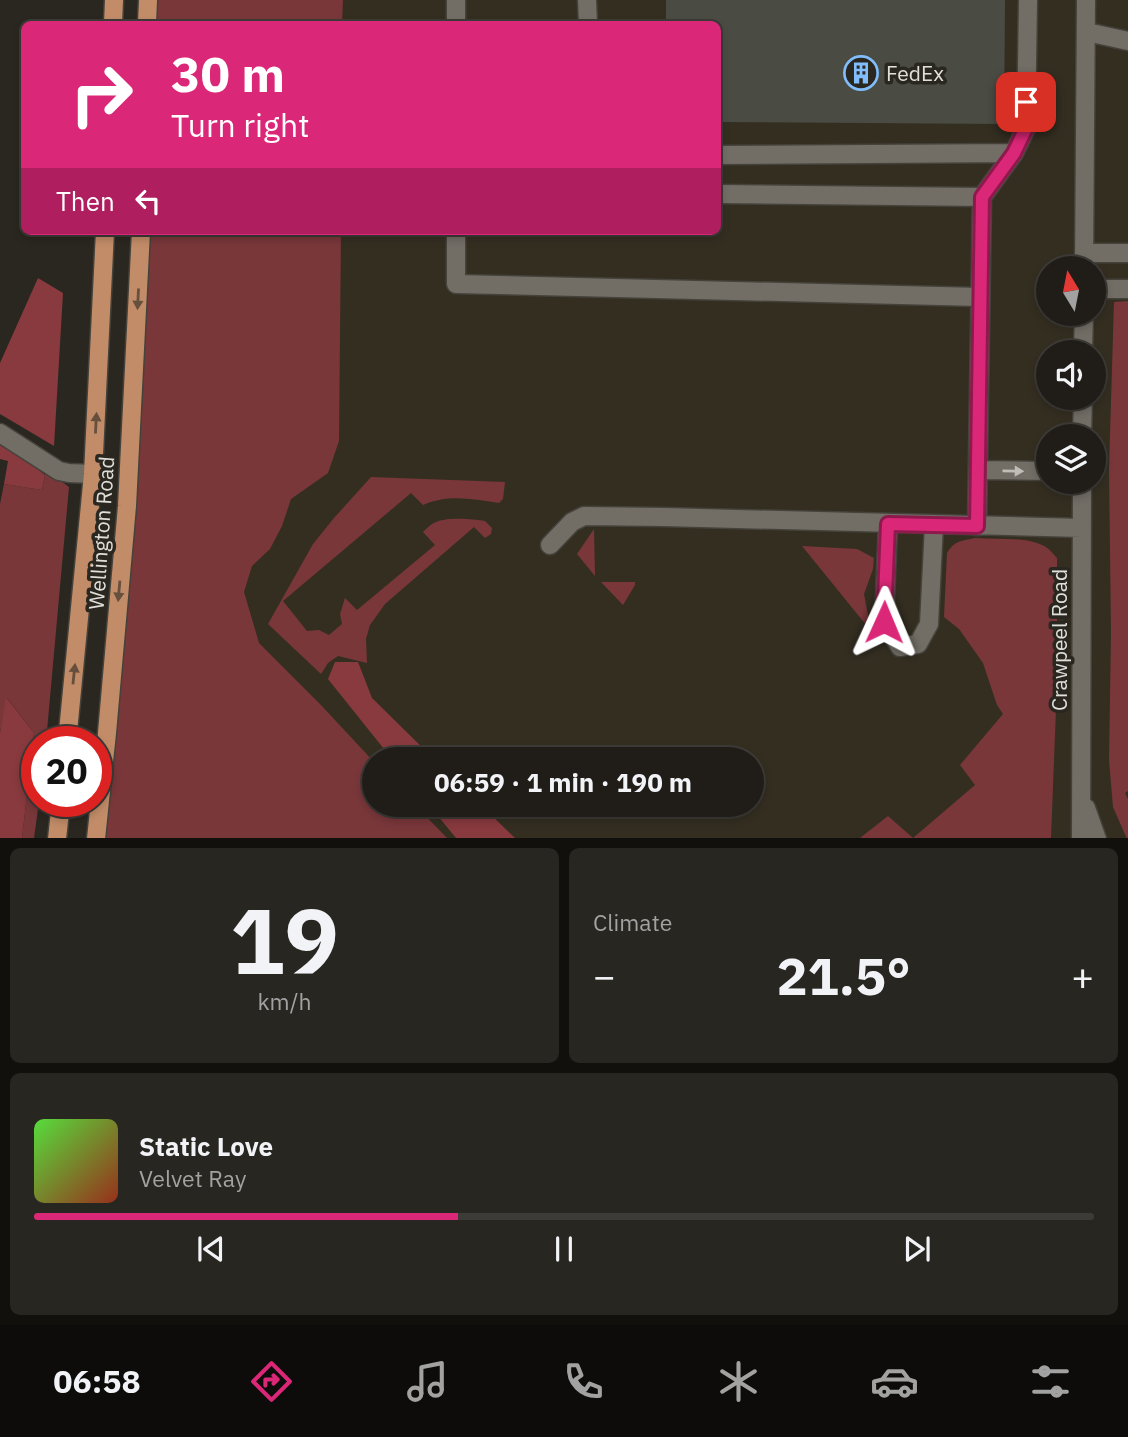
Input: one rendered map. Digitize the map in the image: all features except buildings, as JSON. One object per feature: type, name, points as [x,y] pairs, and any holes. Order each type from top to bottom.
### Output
[{"type":"main road","points":[[113,21],[114,0]]},
{"type":"main road","points":[[147,21],[148,0]]},
{"type":"main road","name":"Wellington Road","points":[[69,726],[93,474],[105,235]]},
{"type":"main road","name":"Wellington Road","points":[[96,838],[125,523],[141,235]]},
{"type":"main road","points":[[57,838],[59,817]]},
{"type":"street","points":[[456,0],[456,21]]},
{"type":"street","points":[[587,0],[588,21]]},
{"type":"street","points":[[977,526],[982,197],[1014,153],[1026,128],[1028,0]]},
{"type":"street","points":[[1084,256],[1086,0]]},
{"type":"street","points":[[1087,32],[1128,41]]},
{"type":"street","points":[[721,155],[1014,153]]},
{"type":"street","points":[[721,194],[982,197]]},
{"type":"street","points":[[456,235],[456,284],[979,297]]},
{"type":"street","points":[[1106,256],[1128,253]]},
{"type":"street","points":[[1106,289],[1128,289]]},
{"type":"street","points":[[0,433],[60,471],[93,474]]},
{"type":"street","points":[[978,470],[1036,471]]},
{"type":"street","name":"Crawpeel Road","points":[[1081,838],[1082,494]]},
{"type":"street","points":[[550,545],[572,522],[584,516],[1082,528]]},
{"type":"street","points":[[888,524],[884,622],[900,647],[918,644],[929,624],[933,525]]},
{"type":"street","name":"Crawpeel Road","points":[[1082,798],[1097,838]]},
{"type":"shaded area","points":[[148,0],[1128,0],[1128,838],[440,838],[421,817],[764,817],[764,747],[362,747],[362,751],[321,705],[200,584],[142,235],[721,235],[721,21],[147,21]]},
{"type":"shaded area","points":[[148,0],[343,0],[342,21],[147,21]]},
{"type":"shaded area","points":[[141,235],[341,235],[339,441],[328,473],[291,499],[282,526],[270,549],[252,566],[244,592],[259,643],[362,749],[362,817],[427,817],[447,838],[96,838],[98,817],[112,817],[112,726],[104,726]]},
{"type":"shaded area","points":[[38,278],[63,293],[54,446],[0,414],[0,363]]},
{"type":"shaded area","points":[[1128,301],[1128,791],[1125,793],[1128,799],[1128,838],[1113,807],[1109,760],[1109,468],[1114,302]]},
{"type":"shaded area","points":[[0,441],[45,475],[42,490],[4,484],[8,461],[0,459]]},
{"type":"shaded area","points":[[46,470],[69,487],[47,726],[29,726],[7,698],[0,733],[0,504],[4,484],[42,490]]},
{"type":"shaded area","points":[[371,477],[505,482],[503,499],[499,503],[451,498],[423,505],[411,493],[283,601],[307,631],[319,630],[329,635],[342,624],[340,614],[345,598],[357,610],[435,545],[423,532],[432,524],[437,521],[466,519],[485,521],[492,528],[491,534],[485,538],[474,527],[385,604],[370,625],[366,639],[367,663],[338,656],[328,663],[321,674],[268,624],[313,544]]},
{"type":"shaded area","points":[[594,529],[595,576],[577,554]]},
{"type":"shaded area","points":[[975,538],[1020,540],[1044,546],[1057,558],[1057,683],[1051,838],[913,838],[975,785],[960,765],[1003,714],[997,705],[983,663],[959,629],[944,617],[947,553],[956,543]]},
{"type":"shaded area","points":[[802,546],[857,549],[874,558],[864,594],[871,631]]},
{"type":"shaded area","points":[[601,582],[635,582],[635,585],[623,605]]},
{"type":"shaded area","points":[[335,662],[358,662],[372,698],[422,747],[382,747],[328,679]]},
{"type":"shaded area","points":[[6,697],[29,726],[21,726],[21,817],[24,817],[22,838],[0,838],[0,733]]},
{"type":"shaded area","points":[[888,816],[913,838],[860,838]]},
{"type":"shaded area","points":[[24,817],[37,817],[34,838],[22,838]]},
{"type":"shaded area","points":[[439,817],[493,817],[515,838],[456,838]]},
{"type":"place","name":"FedEx","points":[[861,73]]},
{"type":"route","points":[[884,622],[888,524],[977,526],[982,197],[1014,153],[1026,128],[1026,102]]}]
